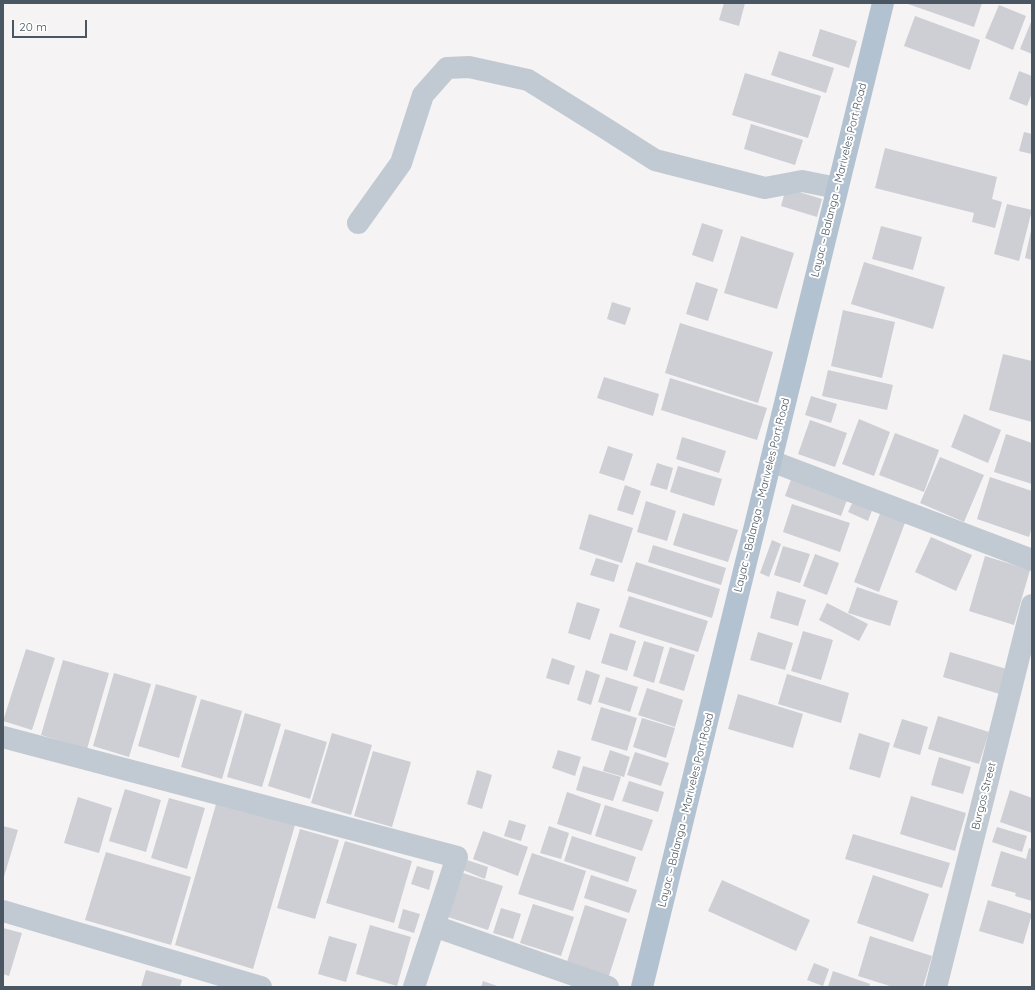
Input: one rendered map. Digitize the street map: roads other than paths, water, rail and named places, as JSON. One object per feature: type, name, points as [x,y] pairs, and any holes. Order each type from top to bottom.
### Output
[{"type":"main road","name":"Layac – Balanga – Mariveles Port Road","points":[[642,987],[882,3]]},
{"type":"street","points":[[358,223],[401,163],[423,95],[447,68],[469,67],[528,80],[655,160],[765,188],[802,181],[837,188]]},
{"type":"street","points":[[771,461],[1032,560]]},
{"type":"street","name":"Burgos Street","points":[[936,987],[1032,605]]},
{"type":"street","points":[[3,737],[457,857],[414,987]]},
{"type":"street","points":[[3,911],[261,987]]},
{"type":"street","points":[[434,926],[608,987]]}]
